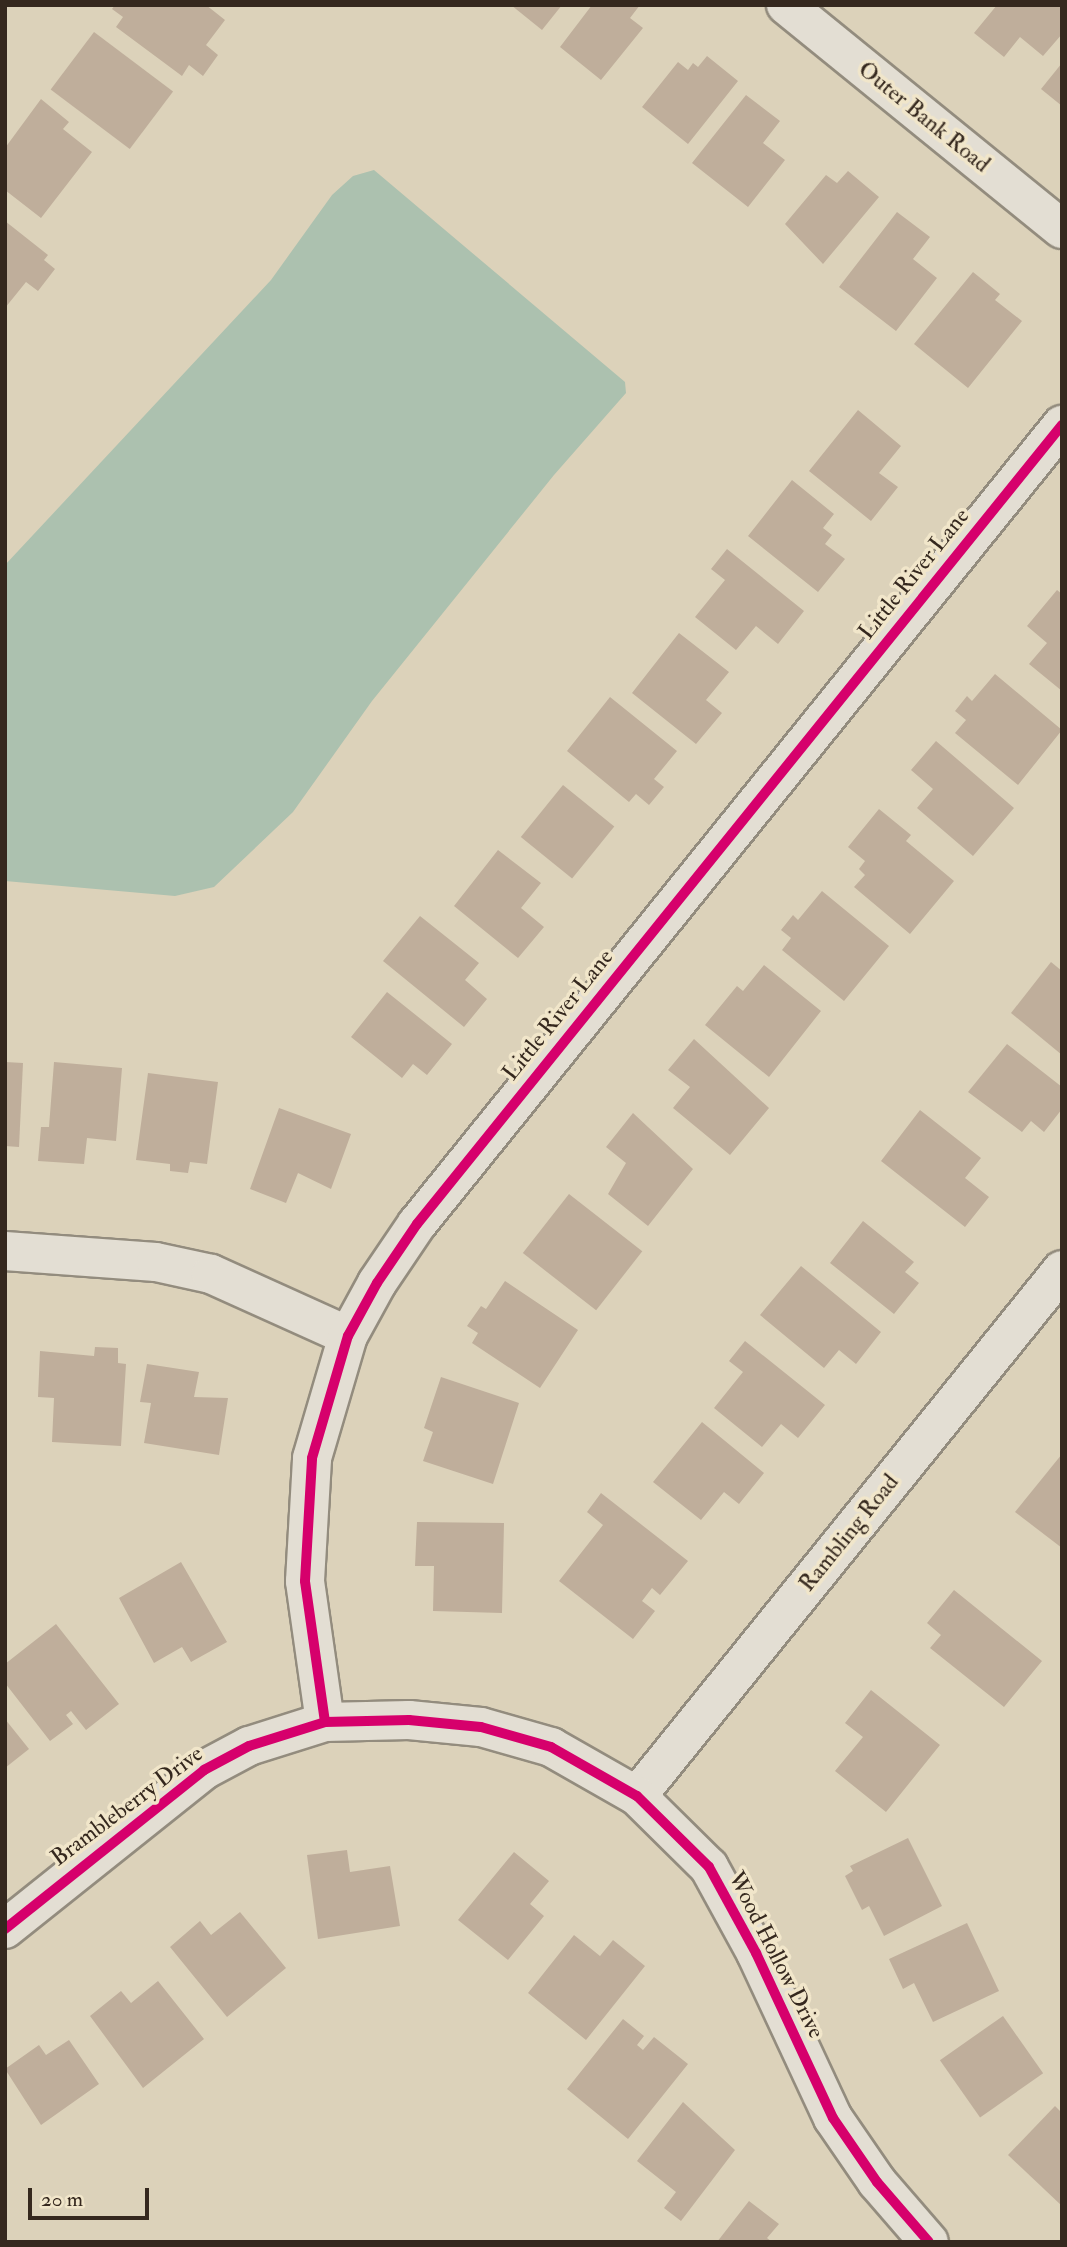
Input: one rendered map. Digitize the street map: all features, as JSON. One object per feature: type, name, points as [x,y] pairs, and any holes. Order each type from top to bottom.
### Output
[{"type":"street","name":"Outer Bank Road","points":[[786,5],[1062,229]]},
{"type":"street","name":"Little River Lane","points":[[325,1722],[304,1581],[306,1515],[312,1458],[348,1336],[417,1224],[1062,425]]},
{"type":"street","points":[[5,1251],[156,1262],[211,1274],[348,1336]]},
{"type":"street","name":"Rambling Road","points":[[637,1796],[1049,1311],[1062,1270]]},
{"type":"street","name":"Wood Hollow Drive","points":[[325,1722],[409,1720],[481,1727],[551,1747],[637,1796],[709,1867],[757,1953],[833,2118],[877,2182],[929,2242]]},
{"type":"street","name":"Brambleberry Drive","points":[[5,1929],[204,1770],[249,1746],[325,1722]]},
{"type":"shaded area","points":[[374,170],[625,382],[626,393],[554,475],[372,701],[293,812],[214,887],[175,896],[5,881],[5,565],[271,280],[332,195],[353,176]]},
{"type":"building","points":[[115,5],[206,5],[225,20],[206,45],[218,55],[203,76],[189,65],[182,76],[116,27],[123,17],[112,9]]},
{"type":"building","points":[[511,5],[562,5],[542,30]]},
{"type":"building","points":[[592,5],[640,5],[630,18],[643,28],[601,80],[560,47]]},
{"type":"building","points":[[997,5],[1062,5],[1062,34],[1043,56],[1020,37],[1004,57],[974,33]]},
{"type":"building","points":[[94,32],[173,92],[130,149],[51,90]]},
{"type":"building","points":[[707,56],[738,81],[688,144],[642,107],[678,62],[688,70],[693,63],[698,67]]},
{"type":"building","points":[[1062,63],[1062,106],[1041,89]]},
{"type":"building","points":[[746,95],[780,121],[763,143],[785,160],[748,207],[692,163]]},
{"type":"building","points":[[41,99],[69,122],[63,129],[92,152],[41,218],[5,190],[5,148]]},
{"type":"building","points":[[848,171],[879,197],[823,264],[785,224],[826,175],[837,183]]},
{"type":"building","points":[[897,212],[930,237],[913,259],[937,278],[896,331],[839,287]]},
{"type":"building","points":[[5,221],[48,255],[44,260],[55,269],[38,291],[26,282],[5,308]]},
{"type":"building","points":[[973,272],[1000,294],[995,300],[1022,321],[968,388],[914,344]]},
{"type":"building","points":[[858,410],[901,446],[879,473],[898,487],[871,521],[809,471]]},
{"type":"building","points":[[792,480],[834,514],[823,528],[832,535],[825,544],[845,559],[818,592],[748,536]]},
{"type":"building","points":[[727,549],[804,611],[778,644],[756,626],[736,650],[695,617],[725,580],[711,569]]},
{"type":"building","points":[[1057,590],[1062,594],[1062,691],[1029,664],[1047,643],[1027,626]]},
{"type":"building","points":[[679,633],[729,672],[706,700],[722,713],[696,744],[632,693]]},
{"type":"building","points":[[995,674],[1062,730],[1018,785],[955,733],[966,720],[955,711],[967,696],[972,701]]},
{"type":"building","points":[[610,697],[677,751],[654,779],[664,787],[649,805],[636,794],[629,802],[567,751]]},
{"type":"building","points":[[936,741],[1014,808],[973,856],[917,808],[933,789],[911,770]]},
{"type":"building","points":[[563,785],[614,827],[572,879],[521,837]]},
{"type":"building","points":[[879,809],[911,835],[906,841],[954,881],[910,934],[854,887],[865,875],[859,869],[865,861],[848,847]]},
{"type":"building","points":[[498,850],[541,883],[521,908],[544,927],[518,958],[454,906]]},
{"type":"building","points":[[822,891],[889,946],[844,1001],[782,950],[791,938],[781,930],[793,915],[798,920]]},
{"type":"building","points":[[420,916],[479,963],[465,980],[487,999],[464,1027],[383,961]]},
{"type":"building","points":[[1051,962],[1062,971],[1062,1055],[1011,1013]]},
{"type":"building","points":[[764,965],[821,1011],[769,1077],[705,1025],[737,986],[743,991]]},
{"type":"building","points":[[387,992],[452,1044],[427,1075],[413,1064],[402,1078],[351,1037]]},
{"type":"building","points":[[694,1039],[769,1108],[730,1155],[673,1108],[690,1087],[668,1070]]},
{"type":"building","points":[[1007,1044],[1062,1087],[1062,1109],[1044,1132],[1031,1121],[1022,1132],[968,1092]]},
{"type":"building","points":[[5,1062],[23,1063],[19,1147],[5,1146]]},
{"type":"building","points":[[54,1062],[122,1068],[116,1141],[87,1138],[84,1164],[38,1161],[41,1127],[49,1127]]},
{"type":"building","points":[[148,1073],[218,1082],[207,1164],[190,1162],[188,1173],[170,1171],[170,1164],[136,1160]]},
{"type":"building","points":[[279,1108],[351,1134],[331,1189],[298,1173],[286,1203],[250,1189]]},
{"type":"building","points":[[920,1110],[981,1158],[965,1178],[989,1197],[965,1227],[881,1161]]},
{"type":"building","points":[[633,1113],[693,1169],[648,1226],[608,1194],[626,1163],[606,1147]]},
{"type":"building","points":[[569,1194],[642,1251],[596,1310],[523,1253]]},
{"type":"building","points":[[863,1221],[914,1262],[905,1272],[919,1283],[894,1314],[830,1263]]},
{"type":"building","points":[[801,1266],[881,1332],[856,1364],[839,1350],[824,1368],[760,1315]]},
{"type":"building","points":[[505,1281],[578,1330],[540,1388],[472,1343],[478,1333],[467,1326],[481,1306],[486,1309]]},
{"type":"building","points":[[745,1341],[825,1405],[798,1438],[781,1424],[762,1447],[714,1408],[743,1372],[729,1361]]},
{"type":"building","points":[[95,1347],[118,1348],[118,1363],[126,1364],[121,1446],[52,1442],[54,1398],[38,1397],[40,1351],[94,1356]]},
{"type":"building","points":[[147,1364],[199,1372],[194,1397],[228,1398],[219,1455],[144,1443],[151,1403],[140,1402]]},
{"type":"building","points":[[441,1377],[519,1403],[493,1484],[423,1461],[433,1432],[424,1428]]},
{"type":"building","points":[[702,1422],[764,1473],[739,1504],[724,1492],[701,1520],[653,1482]]},
{"type":"building","points":[[1062,1454],[1062,1548],[1015,1512]]},
{"type":"building","points":[[601,1493],[688,1561],[660,1595],[652,1588],[642,1601],[655,1611],[633,1639],[559,1581],[603,1525],[587,1512]]},
{"type":"building","points":[[417,1522],[504,1523],[502,1613],[433,1611],[434,1566],[415,1566]]},
{"type":"building","points":[[181,1562],[227,1642],[191,1662],[182,1647],[154,1663],[119,1598]]},
{"type":"building","points":[[954,1590],[1042,1661],[1004,1707],[930,1648],[941,1635],[927,1623]]},
{"type":"building","points":[[56,1624],[119,1704],[86,1730],[71,1711],[66,1715],[73,1724],[50,1741],[5,1683],[5,1664]]},
{"type":"building","points":[[871,1690],[940,1745],[886,1812],[835,1771],[863,1737],[845,1723]]},
{"type":"building","points":[[5,1719],[29,1749],[5,1768]]},
{"type":"building","points":[[908,1838],[942,1906],[884,1936],[869,1906],[862,1910],[845,1876],[853,1871],[850,1866]]},
{"type":"building","points":[[347,1850],[350,1872],[390,1866],[400,1926],[318,1939],[307,1855]]},
{"type":"building","points":[[514,1852],[549,1881],[530,1904],[544,1916],[508,1960],[458,1920]]},
{"type":"building","points":[[240,1912],[286,1968],[227,2017],[170,1947],[200,1921],[211,1935]]},
{"type":"building","points":[[967,1923],[999,1991],[933,2022],[914,1983],[903,1989],[889,1959]]},
{"type":"building","points":[[574,1935],[600,1956],[613,1940],[645,1966],[586,2040],[528,1993]]},
{"type":"building","points":[[158,1981],[204,2039],[143,2088],[90,2016],[121,1991],[131,2003]]},
{"type":"building","points":[[1003,2016],[1043,2073],[980,2118],[940,2060]]},
{"type":"building","points":[[623,2019],[644,2036],[637,2045],[643,2050],[654,2037],[688,2064],[628,2139],[567,2089]]},
{"type":"building","points":[[69,2040],[99,2084],[41,2125],[5,2069],[39,2045],[46,2055]]},
{"type":"building","points":[[683,2102],[735,2150],[681,2221],[664,2208],[676,2192],[637,2161]]},
{"type":"building","points":[[1055,2106],[1062,2113],[1062,2206],[1008,2155]]},
{"type":"building","points":[[749,2201],[779,2224],[767,2238],[772,2242],[717,2242]]},
{"type":"cycle path","points":[[325,1722],[305,1581],[312,1458],[348,1336],[377,1283],[417,1224],[1062,425]]},
{"type":"cycle path","points":[[5,1929],[204,1770],[249,1746],[325,1722],[409,1720],[481,1727],[551,1747],[637,1796],[709,1867],[756,1953],[833,2118],[877,2182],[929,2242]]}]
